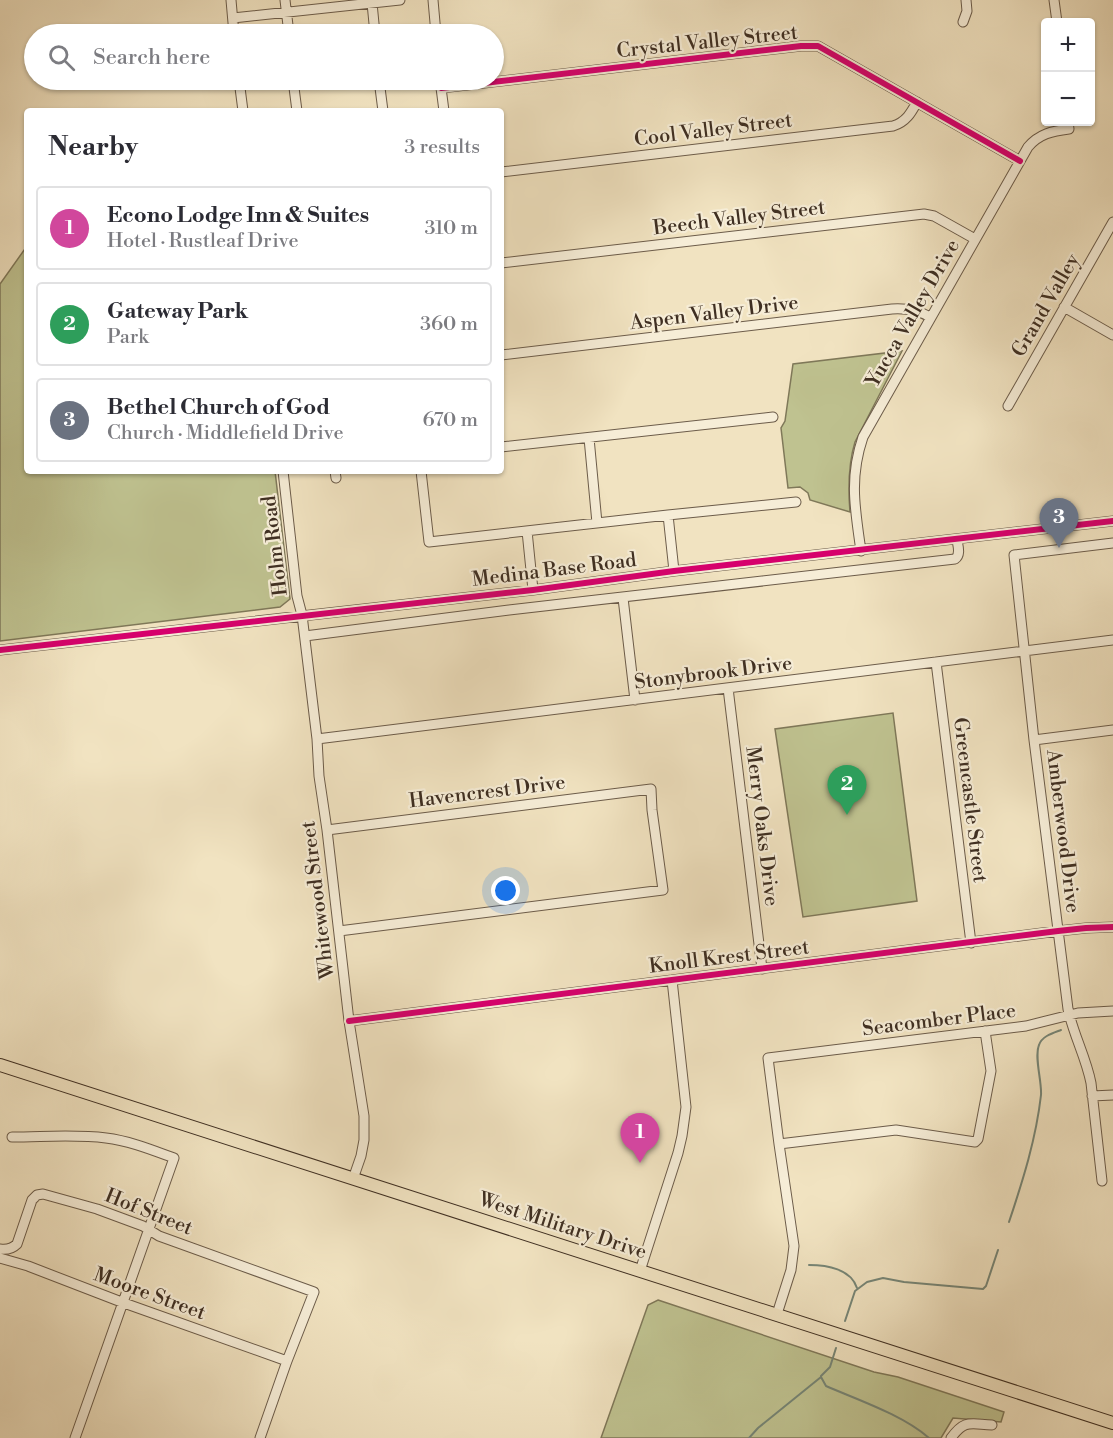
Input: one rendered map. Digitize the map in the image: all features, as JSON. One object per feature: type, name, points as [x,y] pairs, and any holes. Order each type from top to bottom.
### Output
[{"type":"main road","name":"West Military Drive","points":[[0,1065],[1113,1423]]},
{"type":"street","points":[[231,0],[233,24]]},
{"type":"street","points":[[285,0],[288,24]]},
{"type":"street","points":[[232,18],[400,0]]},
{"type":"street","points":[[433,0],[435,24]]},
{"type":"street","points":[[963,22],[967,11],[966,0]]},
{"type":"street","points":[[1054,0],[1056,18]]},
{"type":"street","points":[[372,3],[374,24]]},
{"type":"street","name":"Crystal Valley Street","points":[[504,78],[810,46],[825,49],[1020,161]]},
{"type":"street","points":[[240,90],[243,108]]},
{"type":"street","points":[[294,90],[297,108]]},
{"type":"street","points":[[381,90],[383,108]]},
{"type":"street","points":[[442,90],[444,108]]},
{"type":"street","name":"Cool Valley Street","points":[[504,172],[893,126],[904,122],[917,102]]},
{"type":"street","name":"Yucca Valley Drive","points":[[861,551],[853,485],[854,468],[863,437],[1028,147],[1039,136],[1066,126]]},
{"type":"street","name":"Beech Valley Street","points":[[504,263],[924,214],[934,216],[975,239]]},
{"type":"street","name":"Grand Valley","points":[[1008,406],[1113,222]]},
{"type":"street","points":[[1064,307],[1113,335]]},
{"type":"street","name":"Aspen Valley Drive","points":[[504,355],[892,309],[912,309],[930,317]]},
{"type":"street","points":[[504,447],[773,417]]},
{"type":"street","points":[[589,438],[597,523]]},
{"type":"street","name":"Holm Road","points":[[283,474],[297,596],[302,615]]},
{"type":"street","points":[[422,474],[429,542],[796,502]]},
{"type":"street","points":[[668,515],[674,571]]},
{"type":"street","name":"Medina Base Road","points":[[0,650],[1113,521]]},
{"type":"street","points":[[527,531],[533,590]]},
{"type":"street","points":[[304,636],[955,559],[958,557],[957,540]]},
{"type":"street","name":"Amberwood Drive","points":[[1102,1181],[1088,1068],[1070,1015],[1058,931],[1014,555],[1113,543]]},
{"type":"street","points":[[459,597],[461,616]]},
{"type":"street","points":[[622,597],[635,700]]},
{"type":"street","name":"Whitewood Street","points":[[302,615],[349,1021],[362,1098],[364,1140],[353,1179]]},
{"type":"street","name":"Stonybrook Drive","points":[[317,739],[1113,640]]},
{"type":"street","name":"Greencastle Street","points":[[936,662],[971,943]]},
{"type":"street","name":"Merry Oaks Drive","points":[[728,688],[762,969]]},
{"type":"street","points":[[1034,740],[1113,730]]},
{"type":"street","name":"Havencrest Drive","points":[[327,830],[651,789],[663,890],[339,931]]},
{"type":"street","name":"Knoll Krest Street","points":[[349,1021],[1058,931],[1113,927]]},
{"type":"street","points":[[640,1271],[678,1153],[686,1107],[672,980]]},
{"type":"street","name":"Seacomber Place","points":[[778,1144],[768,1058],[985,1031],[1046,1022],[1095,1011],[1113,1011]]},
{"type":"street","points":[[777,1314],[791,1270],[794,1246],[778,1144],[896,1130],[975,1142],[978,1139],[990,1080],[985,1031]]},
{"type":"street","points":[[1092,1096],[1113,1095]]},
{"type":"street","points":[[12,1137],[108,1138],[129,1142],[174,1158],[75,1438]]},
{"type":"street","name":"Hof Street","points":[[15,1246],[32,1200],[37,1195],[43,1194],[97,1209],[159,1236],[314,1292],[287,1361]]},
{"type":"street","points":[[0,1249],[6,1250],[15,1246],[16,1255],[21,1264]]},
{"type":"street","name":"Moore Street","points":[[0,1258],[287,1361]]},
{"type":"street","points":[[260,1438],[287,1361]]},
{"type":"street","points":[[951,1438],[962,1425],[968,1423],[992,1425]]},
{"type":"green space","points":[[24,250],[24,474],[275,474],[290,599],[280,607],[0,641],[0,284]]},
{"type":"green space","points":[[902,351],[855,442],[849,477],[850,512],[810,500],[808,493],[800,487],[788,488],[781,428],[785,421],[793,364]]},
{"type":"green space","points":[[893,713],[917,901],[803,917],[775,729]]},
{"type":"green space","points":[[658,1300],[874,1372],[898,1377],[1004,1412],[1001,1422],[953,1418],[941,1438],[601,1438],[648,1305]]},
{"type":"waterway","points":[[1009,1222],[1028,1159],[1039,1111],[1041,1095],[1037,1056],[1039,1045],[1045,1037],[1061,1030]]},
{"type":"waterway","points":[[845,1321],[855,1291],[867,1282],[883,1278],[983,1289],[998,1250]]},
{"type":"waterway","points":[[809,1265],[838,1269],[850,1276],[857,1288]]},
{"type":"waterway","points":[[821,1376],[830,1367],[836,1348]]},
{"type":"waterway","points":[[749,1438],[758,1428],[821,1377],[826,1386],[893,1415],[929,1438]]},
{"type":"cycle path","points":[[504,81],[801,46],[818,46],[1020,161]]},
{"type":"cycle path","points":[[0,650],[1113,521]]},
{"type":"cycle path","points":[[349,1021],[1058,931],[1113,927]]},
{"type":"place","name":"Bethel Church of God","points":[[1059,548]]},
{"type":"place","name":"Gateway Park","points":[[847,815]]},
{"type":"place","name":"Econo Lodge Inn & Suites","points":[[640,1163]]}]
